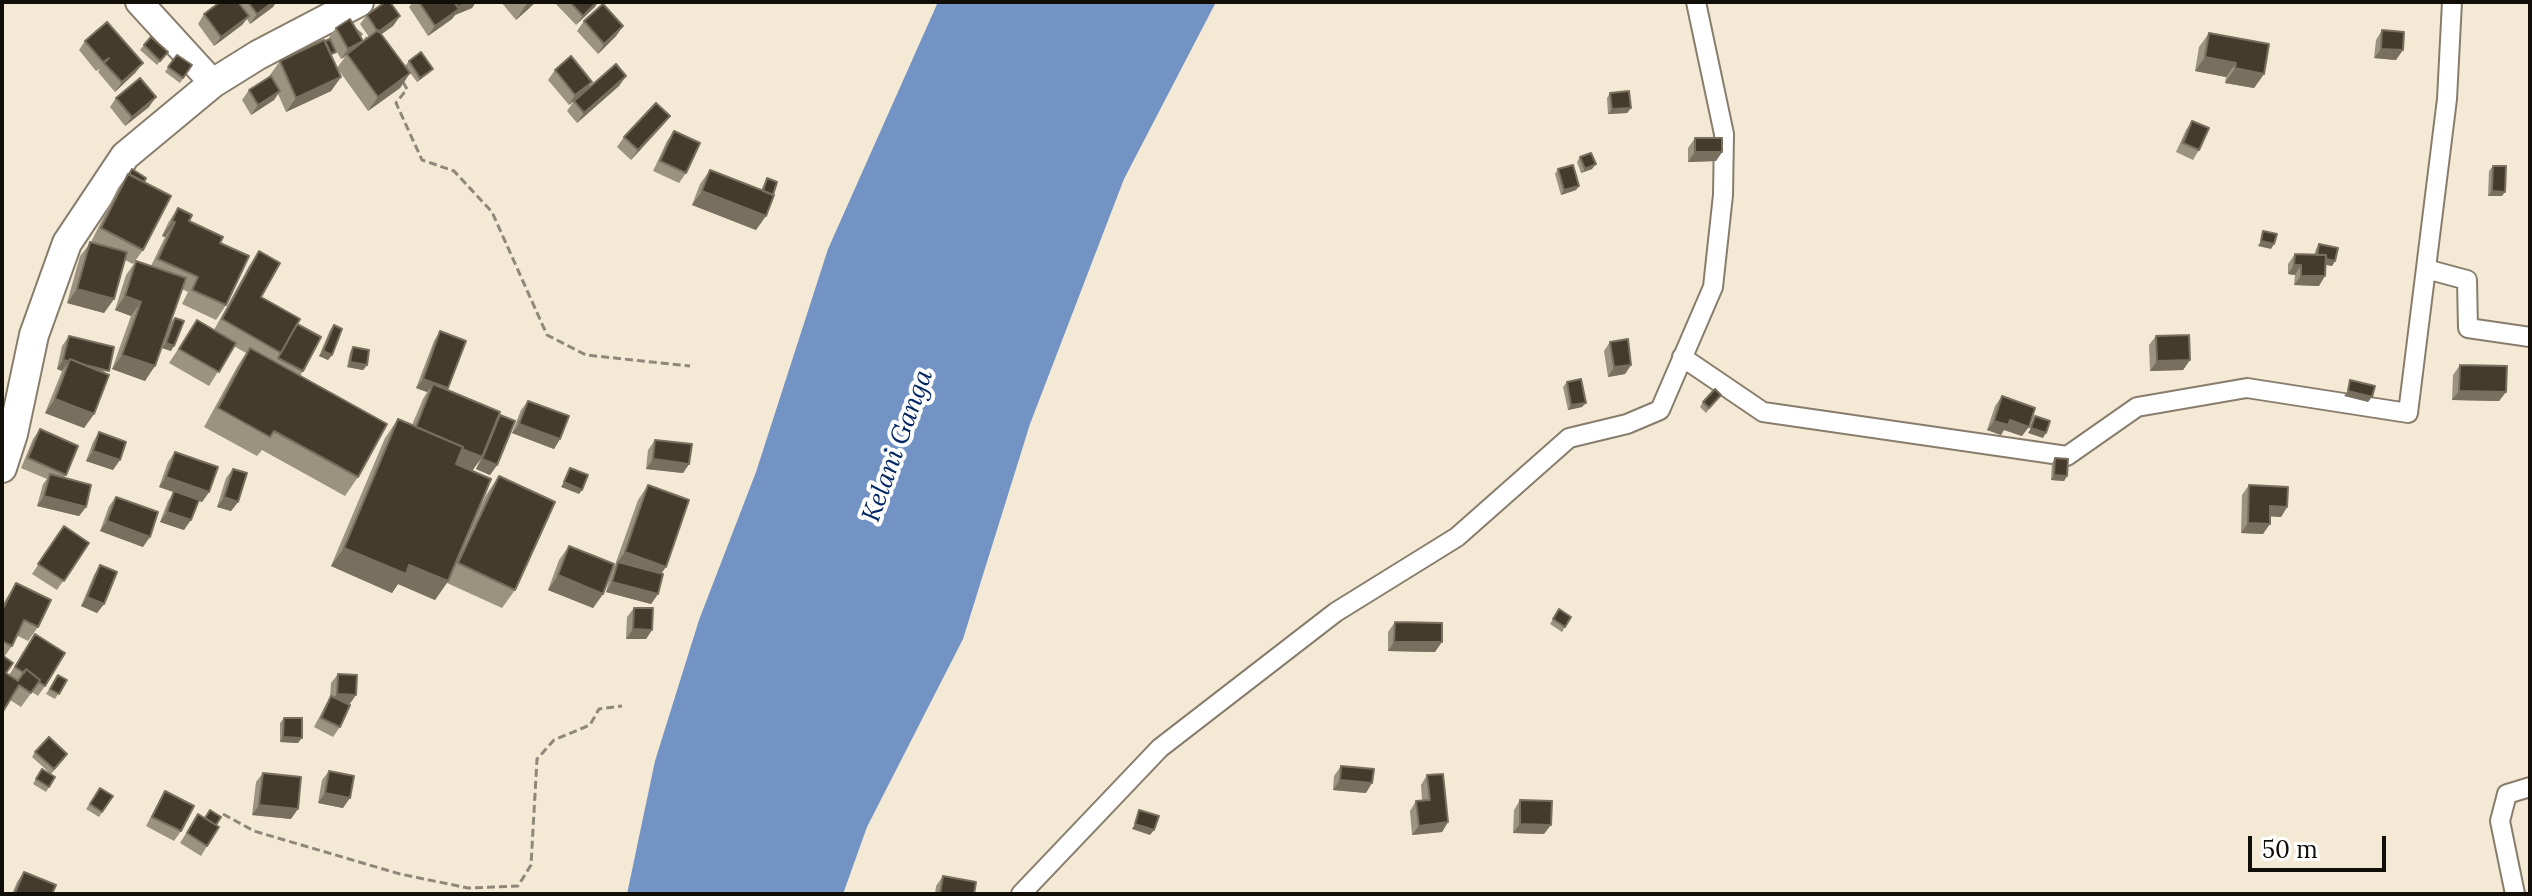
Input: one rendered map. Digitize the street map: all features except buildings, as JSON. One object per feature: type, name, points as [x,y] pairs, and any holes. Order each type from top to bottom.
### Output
[{"type":"main road","points":[[144,3],[213,83]]},
{"type":"main road","points":[[2,468],[13,434],[34,335],[67,243],[125,156],[213,83],[348,8]]},
{"type":"street","points":[[1021,894],[1160,748],[1336,612],[1457,537],[1569,438],[1627,424],[1660,410],[1713,287],[1723,195],[1724,134],[1696,2]]},
{"type":"street","points":[[1682,357],[1763,412],[2067,456],[2137,407],[2247,388],[2408,413],[2447,99],[2452,2]]},
{"type":"street","points":[[2426,269],[2467,280],[2468,328],[2530,337]]},
{"type":"street","points":[[2515,894],[2500,821],[2507,794],[2530,787]]},
{"type":"path","points":[[348,8],[374,44]]},
{"type":"path","points":[[400,77],[407,89],[396,103],[422,160],[454,171],[492,212],[547,335],[586,355],[690,366]]},
{"type":"path","points":[[223,814],[254,831],[400,874],[468,888],[518,886],[531,865],[537,759],[554,740],[590,725],[599,709],[622,706]]},
{"type":"water","name":"Kelani Ganga","points":[[938,2],[1216,2],[1124,179],[1030,424],[963,639],[867,827],[843,894],[627,894],[655,761],[699,620],[756,472],[828,249]]}]
